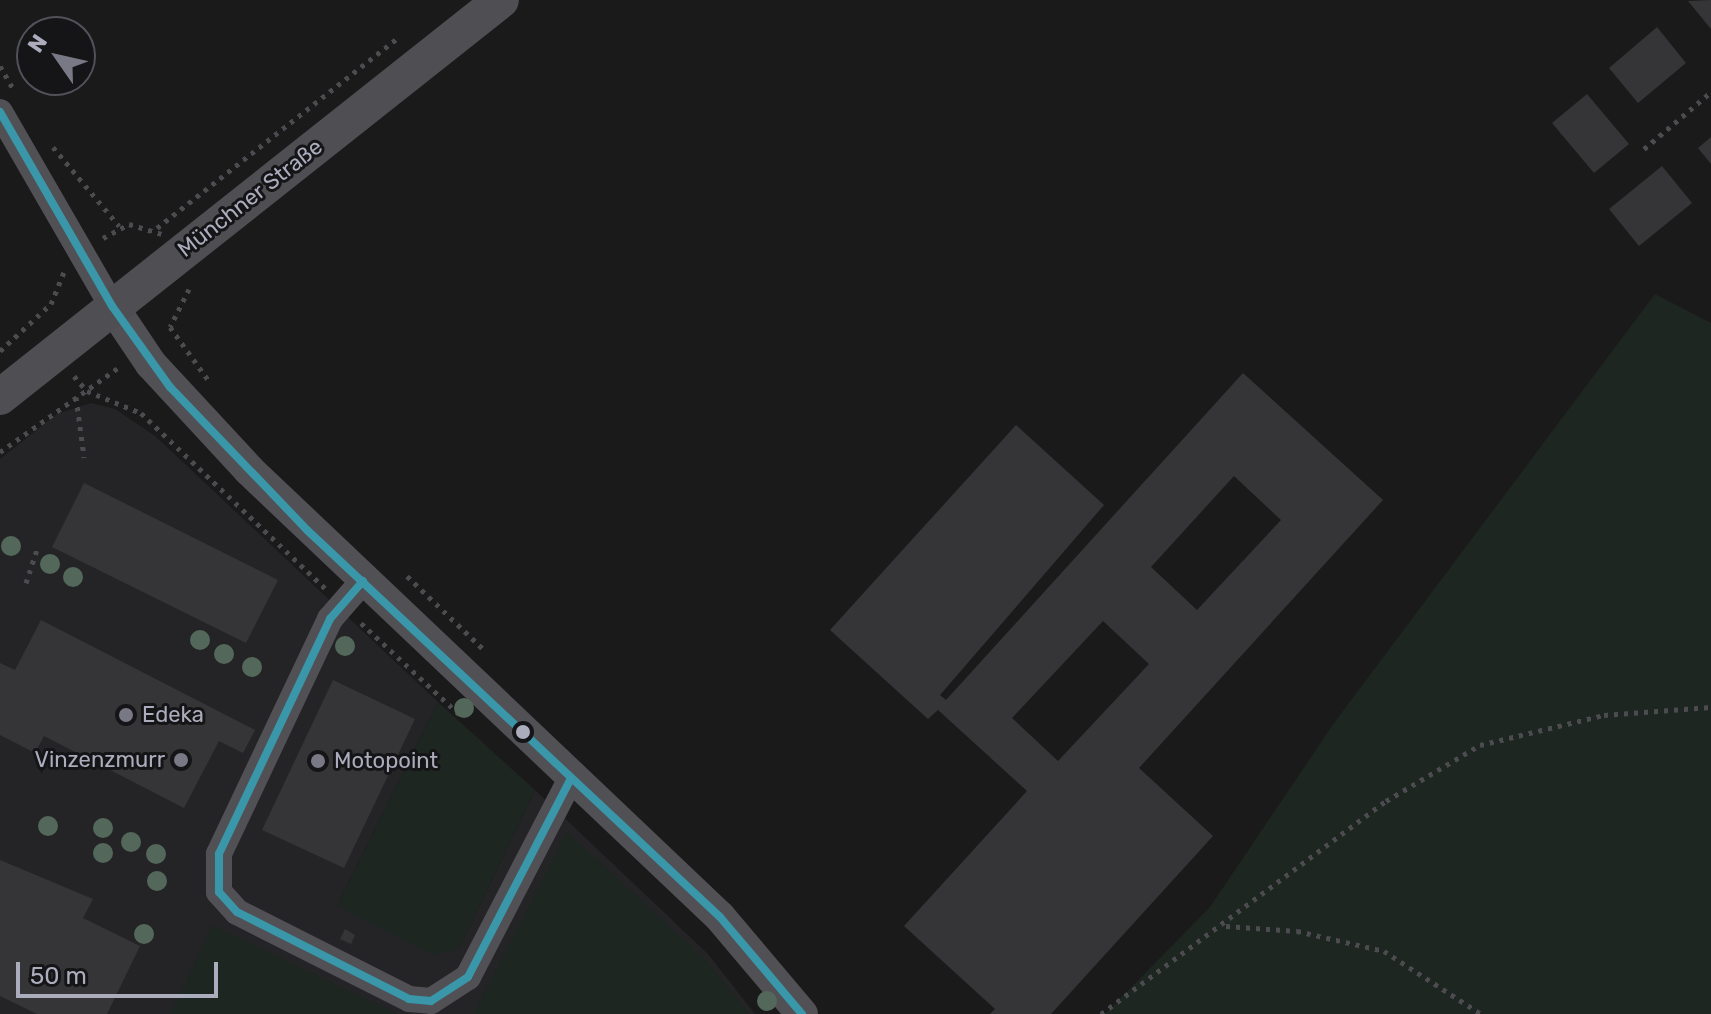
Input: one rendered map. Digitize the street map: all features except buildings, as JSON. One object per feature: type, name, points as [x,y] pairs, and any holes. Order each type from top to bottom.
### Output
[{"type":"main road","name":"Münchner Straße","points":[[0,397],[45,338],[112,306],[501,0]]},
{"type":"street","points":[[10,106],[82,254],[140,350],[352,593],[571,778],[720,917],[802,1014]]},
{"type":"street","points":[[352,593],[217,862],[219,892],[237,912],[409,999],[431,1001],[468,977],[571,778]]},
{"type":"path","points":[[43,133],[119,226],[157,228],[406,32]]},
{"type":"path","points":[[0,66],[10,106]]},
{"type":"path","points":[[1644,149],[1711,92]]},
{"type":"path","points":[[45,338],[61,275],[82,254]]},
{"type":"path","points":[[0,452],[170,327]]},
{"type":"path","points":[[0,351],[45,338]]},
{"type":"path","points":[[45,338],[87,391],[141,413],[352,593],[472,725]]},
{"type":"path","points":[[76,397],[84,457]]},
{"type":"path","points":[[26,583],[38,546]]},
{"type":"path","points":[[1101,1014],[1225,926],[1386,801],[1480,745],[1604,715],[1711,707]]},
{"type":"path","points":[[1225,926],[1297,931],[1384,951],[1481,1014]]},
{"type":"shaded area","points":[[1655,294],[1711,323],[1711,1014],[1105,1014],[1210,907],[1334,723]]},
{"type":"shaded area","points":[[91,403],[115,409],[155,436],[438,702],[337,906],[459,948],[535,790],[708,954],[755,1014],[0,1014],[0,459],[57,414]]},
{"type":"shaded area","points":[[438,702],[535,790],[459,948],[434,955],[337,906]]},
{"type":"shaded area","points":[[567,832],[705,959],[749,1014],[473,1014]]},
{"type":"shaded area","points":[[213,925],[397,1014],[170,1014]]},
{"type":"transit line","points":[[0,112],[112,306],[170,387],[307,530],[720,917],[802,1014]]},
{"type":"transit line","points":[[363,581],[330,619],[219,854],[219,892],[237,912],[409,999],[431,1001],[468,977],[571,778]]},
{"type":"place","name":"Edeka","points":[[126,715]]},
{"type":"place","name":"Vinzenzmurr","points":[[181,760]]},
{"type":"place","name":"Motopoint","points":[[318,761]]}]
